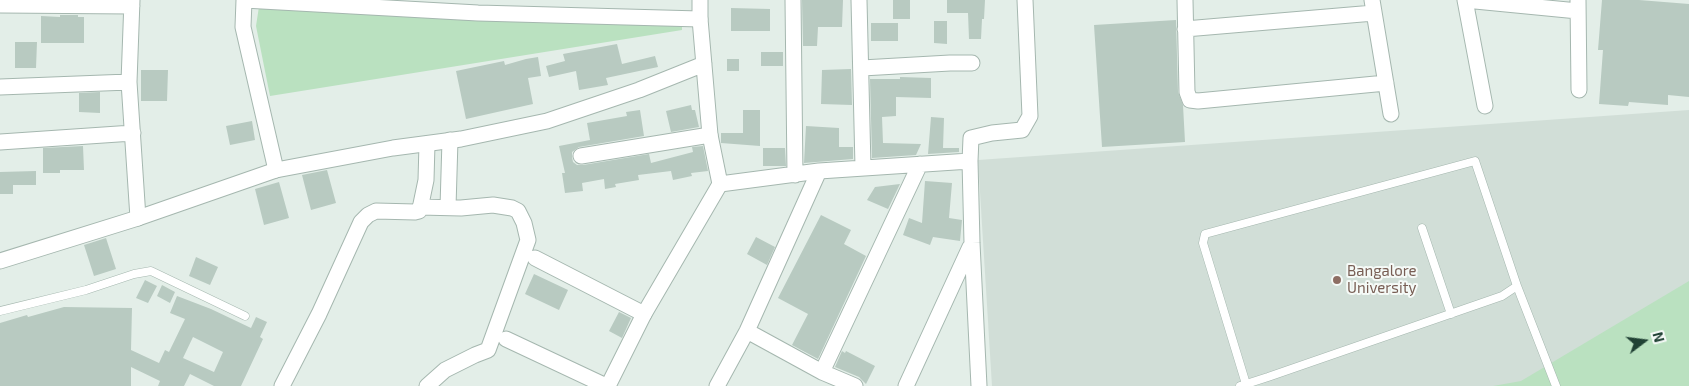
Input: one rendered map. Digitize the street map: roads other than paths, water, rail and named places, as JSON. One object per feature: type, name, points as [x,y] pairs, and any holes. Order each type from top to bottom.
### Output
[{"type":"street","points":[[276,170],[243,27],[244,0],[478,6],[700,19]]},
{"type":"street","points":[[506,339],[607,386],[644,314],[720,184],[710,135],[700,0]]},
{"type":"street","points":[[792,0],[795,175]]},
{"type":"street","points":[[859,0],[863,167]]},
{"type":"street","points":[[979,386],[972,243],[971,138],[992,133],[1022,130],[1030,116],[1025,0]]},
{"type":"street","points":[[1185,0],[1187,92],[1190,100],[1198,101],[1386,84]]},
{"type":"street","points":[[1485,106],[1465,0],[1578,5],[1578,90]]},
{"type":"street","points":[[0,5],[132,3],[129,82],[138,218]]},
{"type":"street","points":[[1185,29],[1373,6],[1391,114]]},
{"type":"street","points":[[862,68],[972,63]]},
{"type":"street","points":[[0,261],[138,218],[276,170],[547,121],[639,90],[704,64]]},
{"type":"street","points":[[0,86],[129,82]]},
{"type":"street","points":[[0,142],[133,133]]},
{"type":"street","points":[[582,156],[710,135]]},
{"type":"street","points":[[448,207],[450,140]]},
{"type":"street","points":[[282,386],[319,314],[361,222],[376,210],[415,212],[418,210],[426,180],[427,144]]},
{"type":"street","points":[[720,184],[820,171],[970,160]]},
{"type":"street","points":[[822,372],[920,164]]},
{"type":"street","points":[[718,386],[747,331],[820,171]]},
{"type":"street","points":[[420,206],[461,208],[493,205],[512,208],[518,211],[524,223],[528,240],[488,350],[445,370],[427,386]]},
{"type":"street","points":[[906,386],[972,243]]},
{"type":"street","points":[[534,258],[644,314]]},
{"type":"street","points":[[747,331],[822,372],[855,386]]},
{"type":"lane","points":[[1516,286],[1502,296],[1243,385],[1203,243],[1205,234],[1476,161],[1516,286],[1556,386]]},
{"type":"lane","points":[[1422,228],[1451,314]]},
{"type":"lane","points":[[0,311],[86,290],[134,274],[151,271],[245,316]]},
{"type":"place","name":"Bangalore University","points":[[1337,280]]}]
